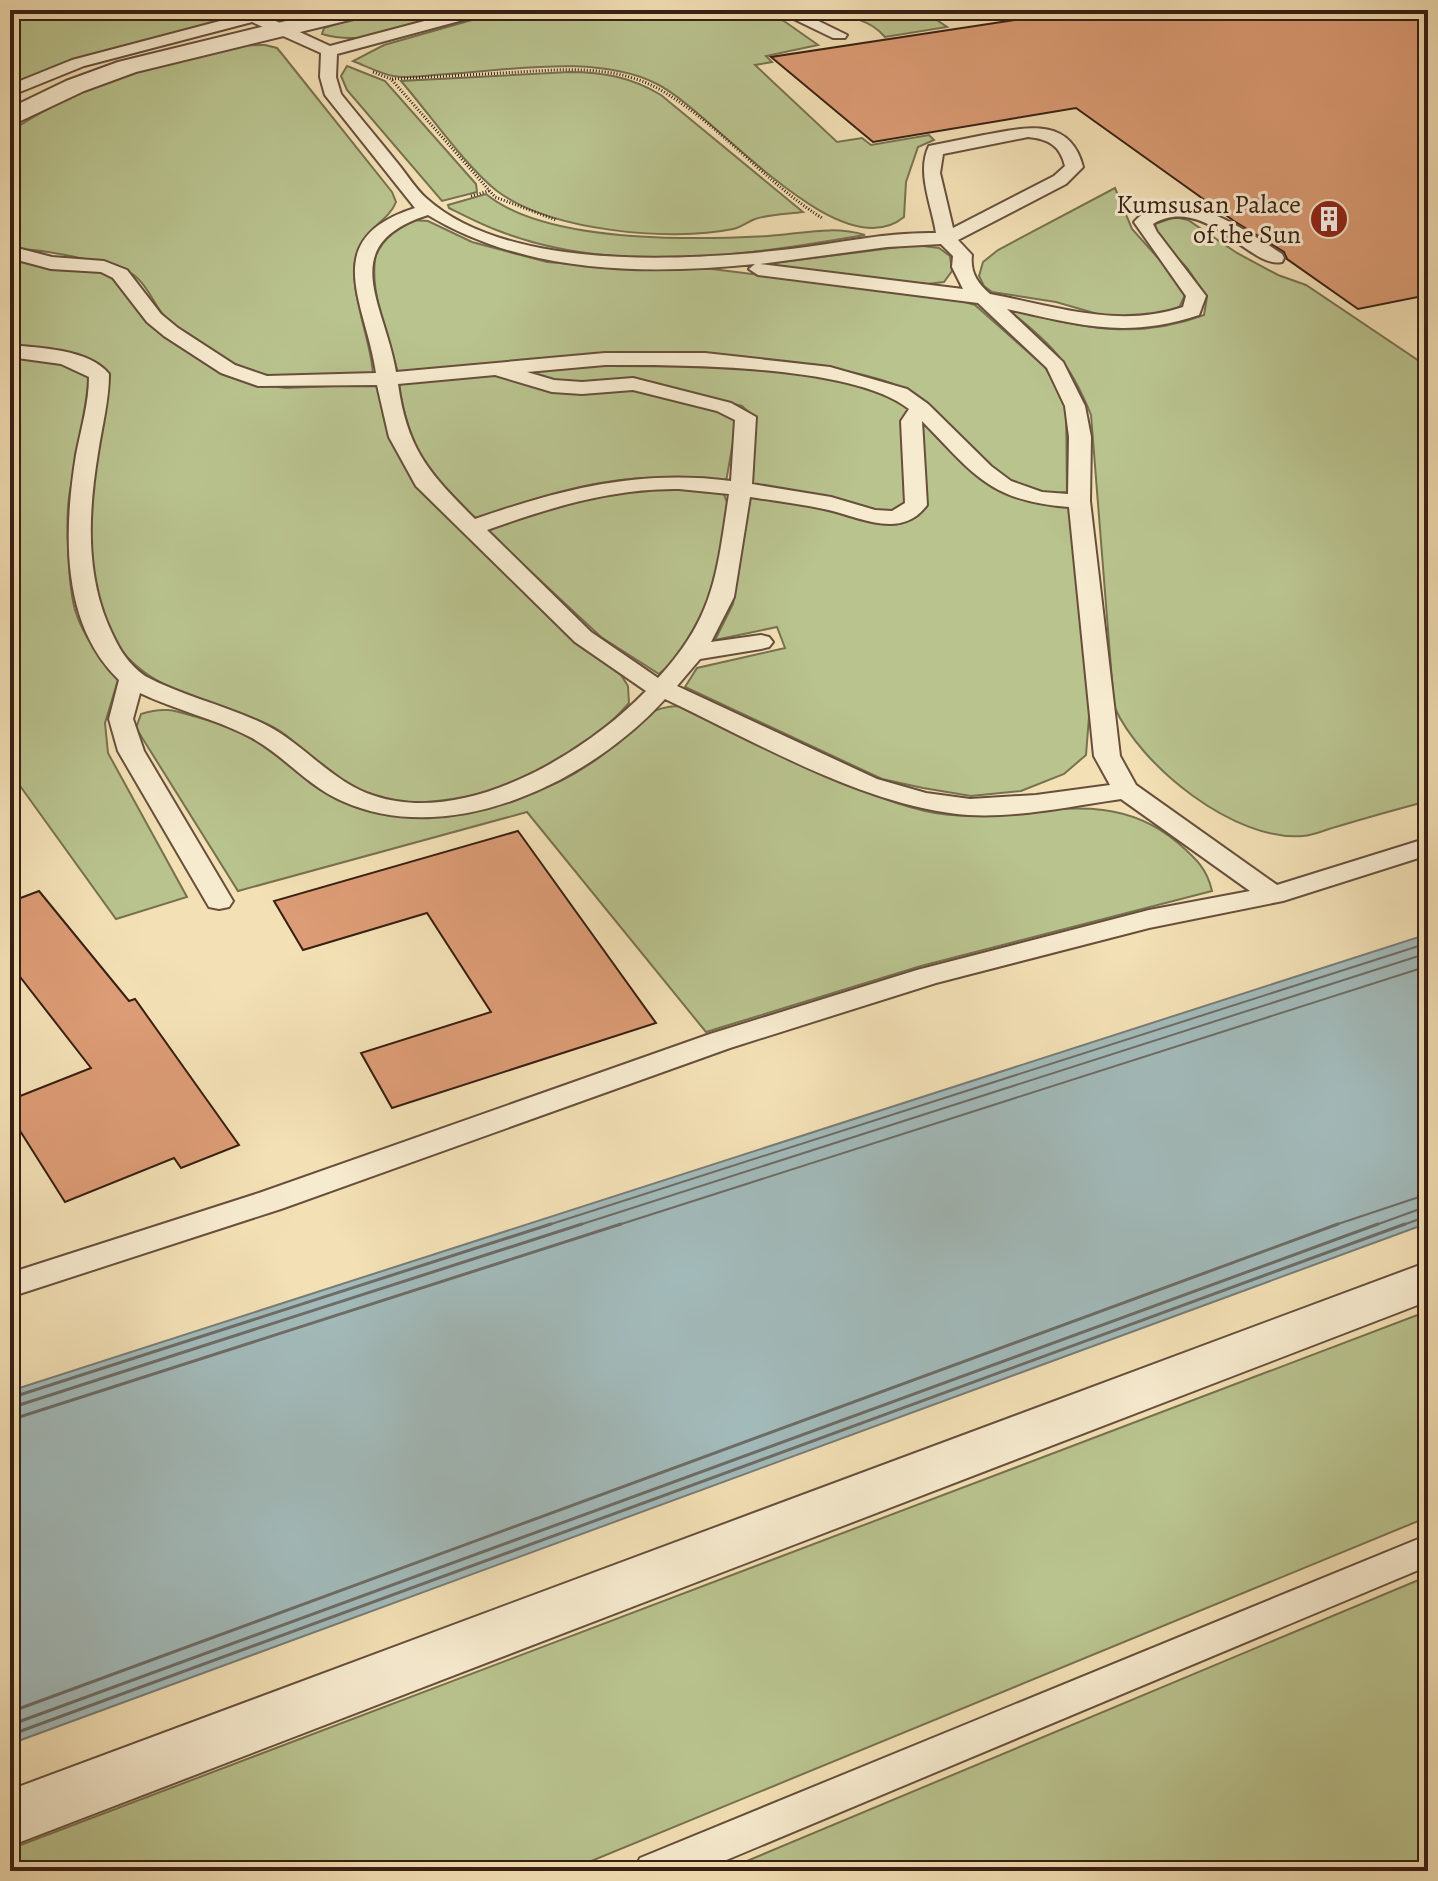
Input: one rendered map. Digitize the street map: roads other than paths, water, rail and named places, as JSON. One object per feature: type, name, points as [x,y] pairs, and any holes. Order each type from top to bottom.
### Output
[{"type":"street","points":[[10,118],[75,86],[127,67],[361,10]]},
{"type":"street","points":[[10,1818],[1428,1281]]},
{"type":"lane","points":[[10,15],[59,10]]},
{"type":"lane","points":[[10,91],[78,63],[246,14],[329,51],[484,10]]},
{"type":"lane","points":[[783,10],[839,35]]},
{"type":"lane","points":[[329,51],[328,77],[333,95],[419,201],[449,222],[497,242],[555,257],[626,262],[702,262],[789,255],[915,237],[946,239],[1060,180],[1074,167],[1069,147],[1055,136],[1028,132],[935,150],[931,173],[940,200],[946,239],[963,255],[961,267],[981,298],[1034,342],[1056,366],[1075,406],[1080,437],[1079,501],[1107,756],[1126,790],[1273,895]]},
{"type":"lane","points":[[430,209],[399,219],[376,233],[366,249],[364,282],[394,420],[406,450],[424,481],[583,637],[662,689],[868,784],[924,800],[970,807],[1036,803],[1126,790]]},
{"type":"lane","points":[[702,262],[981,298],[1110,325],[1169,321],[1192,311],[1196,296],[1177,267],[1150,237],[1143,222],[1152,214],[1201,214],[1275,258]]},
{"type":"lane","points":[[10,257],[21,255],[51,263],[104,267],[120,274],[154,318],[171,332],[228,369],[248,377],[286,384],[502,371],[605,359],[705,359],[764,363],[830,373],[878,384],[900,393],[921,408],[983,471],[1003,486],[1040,498],[1079,501]]},
{"type":"lane","points":[[10,351],[49,356],[88,366],[99,374],[99,391],[80,495],[79,541],[88,611],[109,653],[132,679],[173,700],[259,731],[319,778],[351,797],[386,807],[418,810],[509,793],[557,773],[605,740],[662,689],[695,652],[722,600],[740,489],[746,417],[737,411],[633,384],[582,388],[552,386],[502,371]]},
{"type":"lane","points":[[471,528],[555,499],[633,485],[681,483],[833,504],[875,518],[909,513],[916,505],[911,421],[921,408]]},
{"type":"lane","points":[[695,652],[761,642]]},
{"type":"lane","points":[[132,679],[121,719],[131,751],[219,901]]},
{"type":"lane","points":[[10,1285],[270,1201],[720,1041],[927,976],[1149,919],[1273,895],[1428,846]]},
{"type":"lane","points":[[654,1871],[1428,1550]]},
{"type":"water","points":[[1428,934],[1428,1223],[10,1744],[10,1391]]},
{"type":"place","name":"Kumsusan Palace of the Sun","points":[[1329,219]]}]
